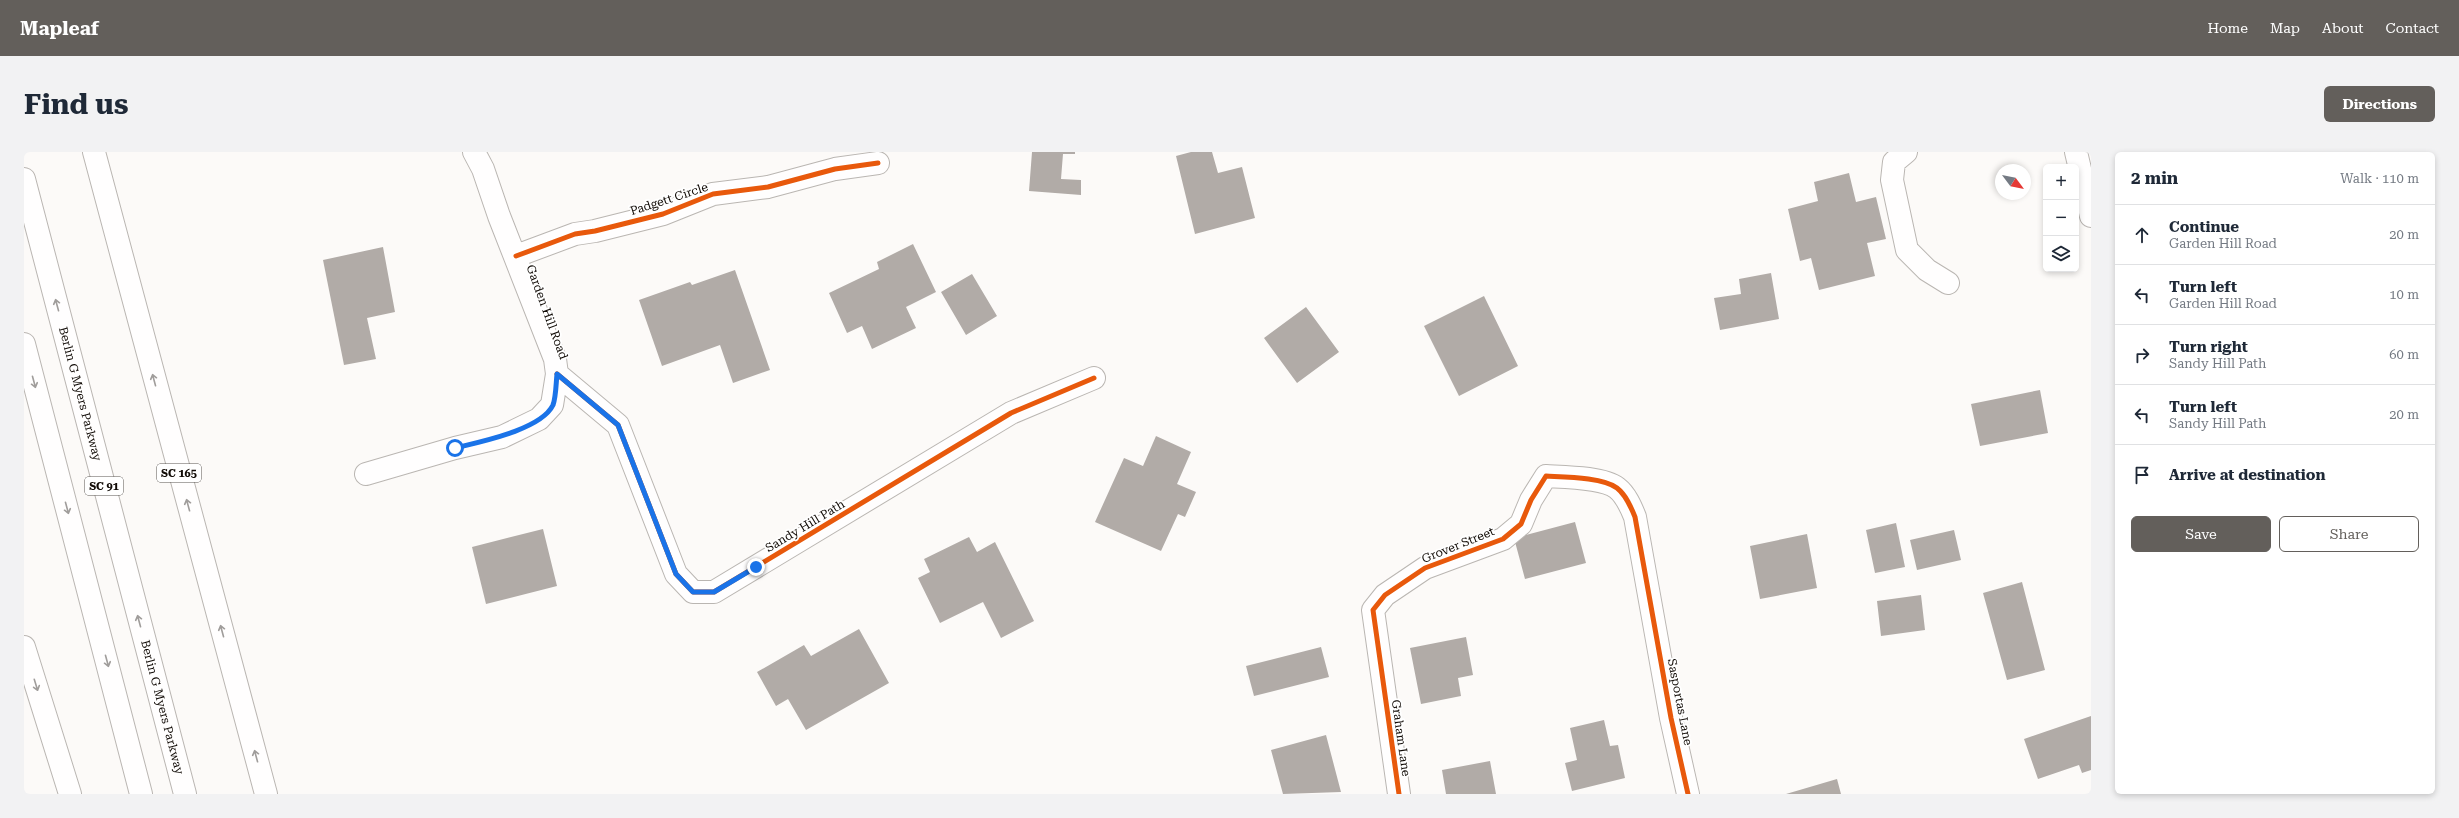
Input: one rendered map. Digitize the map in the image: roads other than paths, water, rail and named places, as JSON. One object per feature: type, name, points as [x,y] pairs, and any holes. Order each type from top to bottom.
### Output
[{"type":"street","name":"SC 165","points":[[94,152],[266,794]]},
{"type":"street","name":"Garden Hill Road","points":[[366,474],[455,448],[502,437],[539,419],[552,405],[557,374],[556,359],[483,169],[474,152]]},
{"type":"street","points":[[1906,152],[1894,162],[1892,180],[1907,250],[1927,270],[1948,283]]},
{"type":"street","points":[[2076,152],[2091,216]]},
{"type":"street","name":"Padgett Circle","points":[[516,256],[575,234],[595,231],[663,214],[714,194],[768,187],[835,169],[878,163]]},
{"type":"street","name":"Berlin G Myers Parkway","points":[[24,179],[185,794]]},
{"type":"street","points":[[24,344],[140,794]]},
{"type":"street","name":"Sandy Hill Path","points":[[557,374],[618,425],[676,574],[693,592],[714,592],[1011,413],[1094,378]]},
{"type":"street","name":"Grover Street","points":[[1383,684],[1373,610],[1385,595],[1425,568],[1503,539],[1521,524],[1531,500],[1546,476],[1583,477],[1616,487],[1629,502],[1635,517],[1652,613]]},
{"type":"street","name":"Sasportas Lane","points":[[1652,613],[1671,718],[1688,794]]},
{"type":"street","points":[[24,647],[70,794]]},
{"type":"street","name":"Graham Lane","points":[[1383,684],[1399,794]]}]
